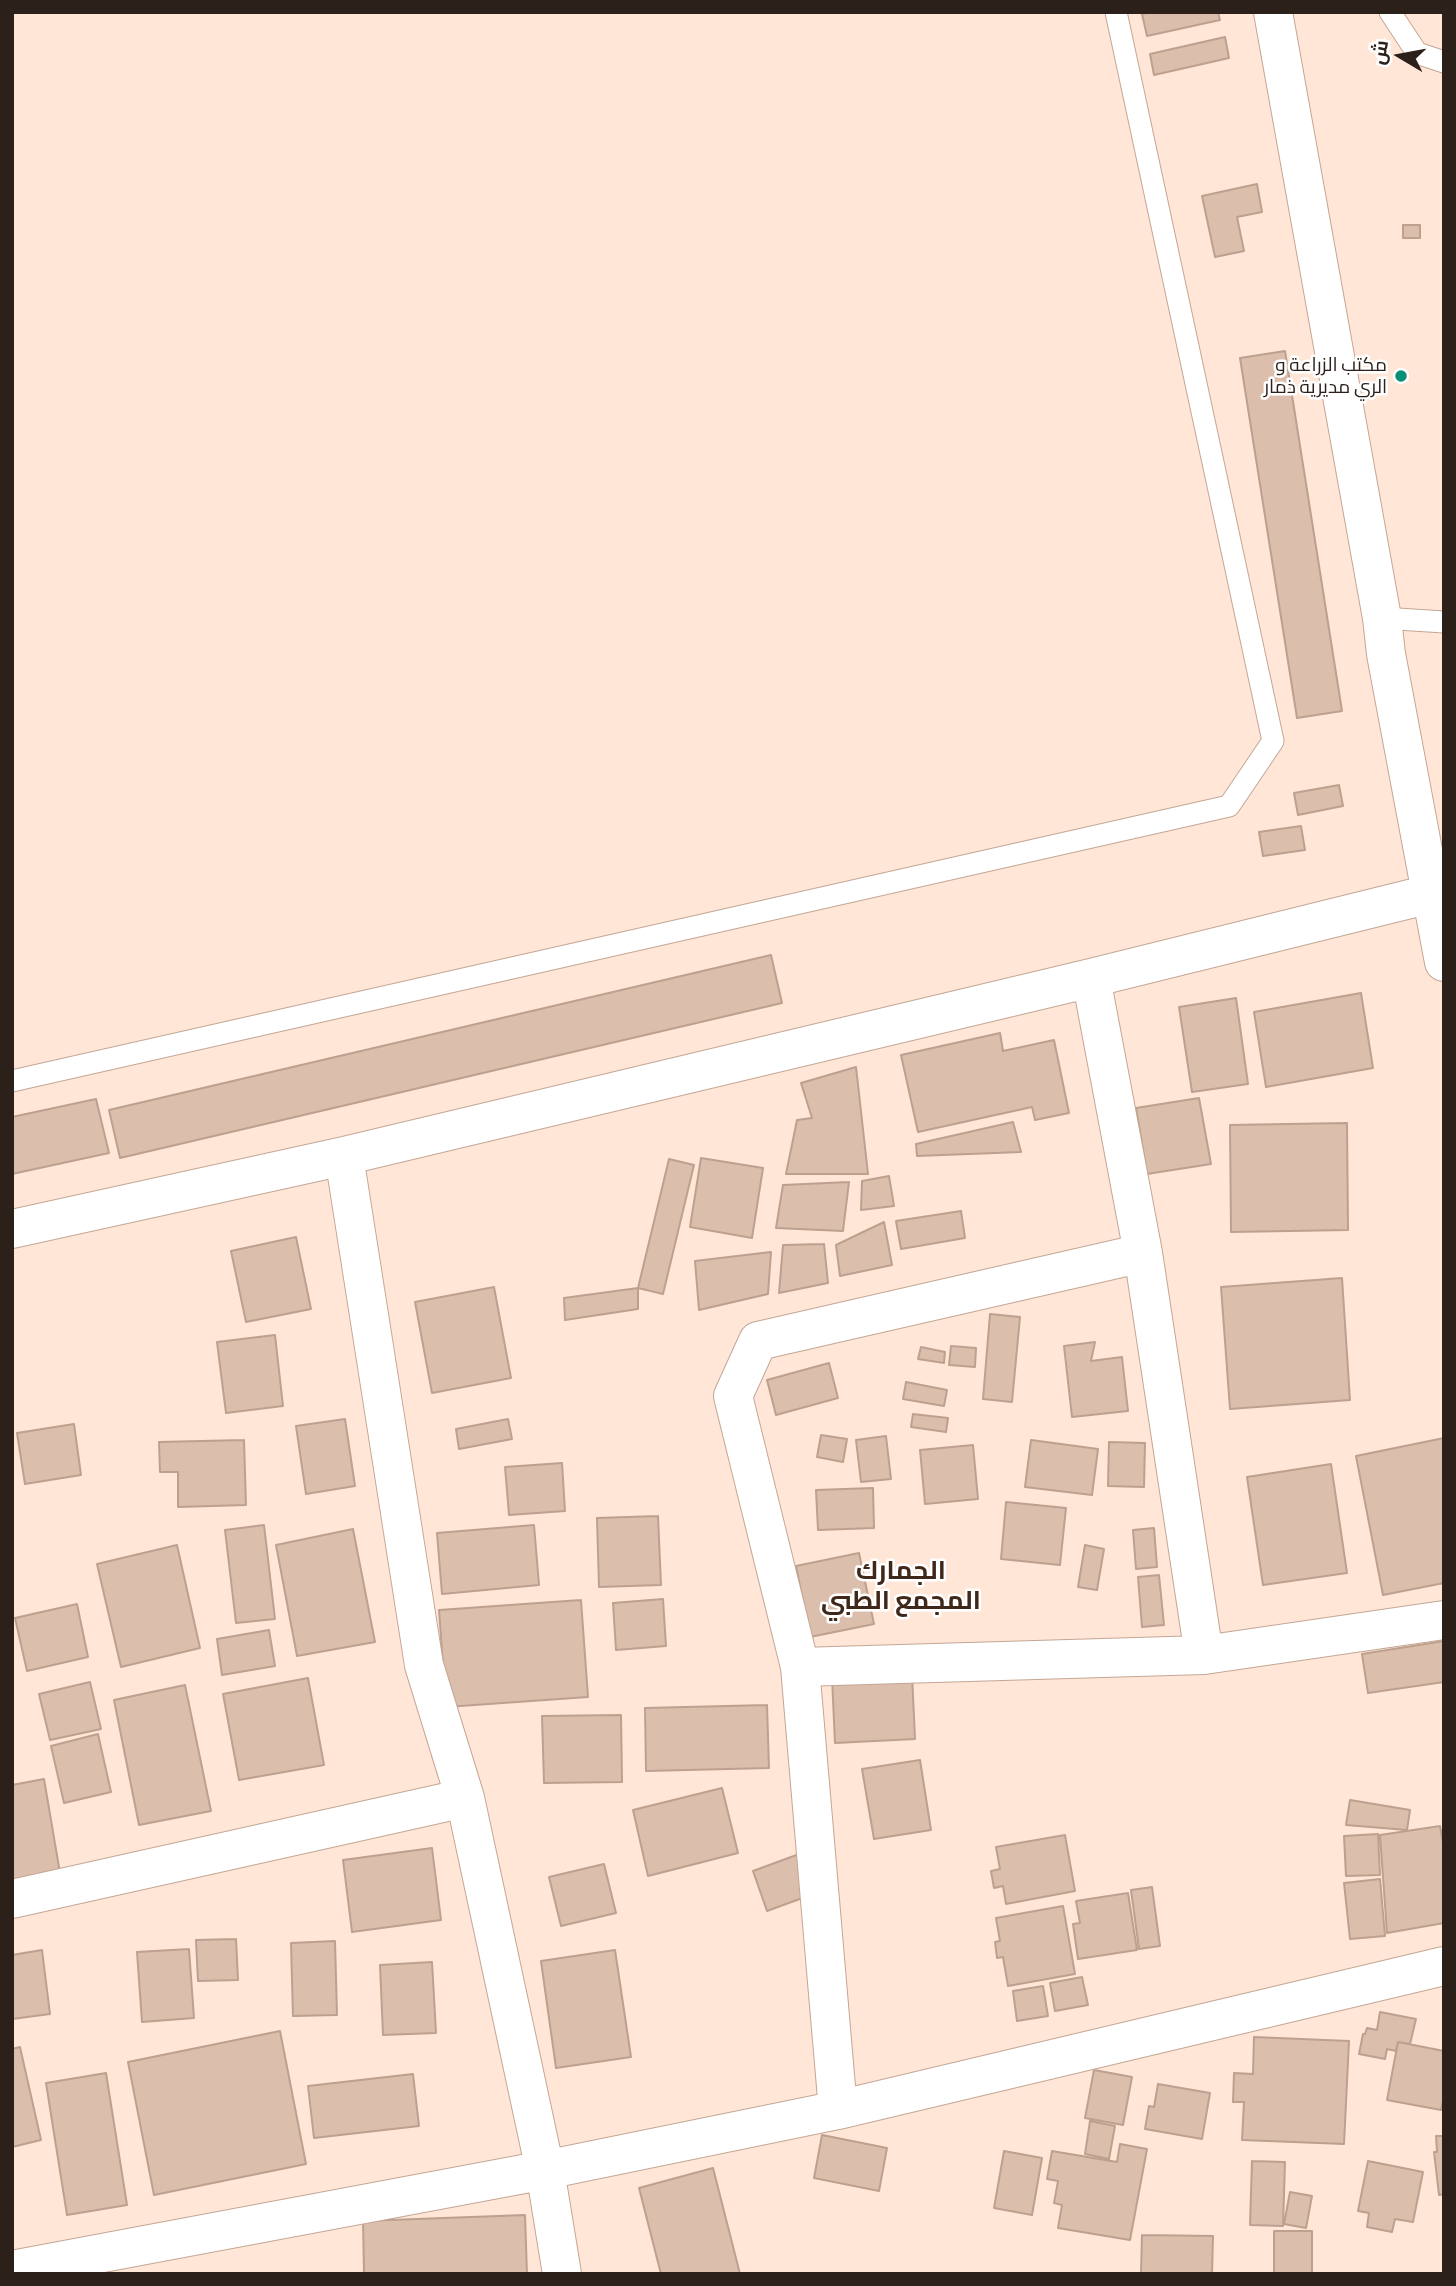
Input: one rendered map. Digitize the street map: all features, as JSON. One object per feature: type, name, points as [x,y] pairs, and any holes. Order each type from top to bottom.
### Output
[{"type":"street","points":[[1273,12],[1382,618],[1386,654],[1444,962]]},
{"type":"street","points":[[12,1229],[344,1156],[1091,978],[1430,894]]},
{"type":"street","points":[[1091,978],[1143,1253],[1204,1655]]},
{"type":"street","points":[[344,1156],[424,1665],[464,1798],[545,2170],[562,2274]]},
{"type":"street","points":[[838,2110],[800,1667],[733,1396],[758,1341],[1143,1253]]},
{"type":"street","points":[[800,1667],[1204,1655],[1444,1620]]},
{"type":"street","points":[[12,1899],[464,1798]]},
{"type":"street","points":[[12,2270],[545,2170],[838,2110],[1444,1966]]},
{"type":"lane","points":[[12,1081],[1229,806],[1273,741],[1116,12]]},
{"type":"lane","points":[[1390,12],[1417,53],[1444,62]]},
{"type":"lane","points":[[1382,618],[1444,622]]},
{"type":"building","points":[[1218,12],[1220,20],[1147,36],[1142,14]]},
{"type":"building","points":[[1225,37],[1229,58],[1154,75],[1150,54]]},
{"type":"building","points":[[1257,184],[1262,212],[1237,217],[1244,251],[1215,257],[1202,196]]},
{"type":"building","points":[[1403,225],[1420,225],[1420,238],[1403,238]]},
{"type":"building","points":[[1285,351],[1342,711],[1297,718],[1240,358]]},
{"type":"building","points":[[1339,785],[1343,806],[1298,815],[1294,793]]},
{"type":"building","points":[[1301,826],[1305,850],[1263,856],[1259,832]]},
{"type":"building","points":[[771,955],[782,1003],[120,1158],[109,1110]]},
{"type":"building","points":[[1361,993],[1373,1068],[1266,1087],[1254,1012]]},
{"type":"building","points":[[1236,998],[1248,1084],[1192,1092],[1179,1007]]},
{"type":"building","points":[[1000,1033],[1003,1051],[1054,1040],[1069,1113],[1035,1120],[1032,1107],[918,1132],[901,1055]]},
{"type":"building","points":[[856,1067],[868,1174],[786,1174],[797,1120],[812,1118],[801,1083]]},
{"type":"building","points":[[1199,1098],[1211,1164],[1147,1174],[1136,1108]]},
{"type":"building","points":[[96,1099],[109,1153],[12,1174],[12,1117]]},
{"type":"building","points":[[1013,1122],[1021,1152],[917,1156],[916,1144]]},
{"type":"building","points":[[1347,1123],[1348,1230],[1231,1232],[1230,1125]]},
{"type":"building","points":[[701,1158],[763,1168],[752,1238],[690,1227]]},
{"type":"building","points":[[669,1159],[694,1165],[663,1294],[638,1288]]},
{"type":"building","points":[[889,1176],[894,1206],[861,1210],[862,1181]]},
{"type":"building","points":[[849,1182],[843,1231],[776,1228],[783,1185]]},
{"type":"building","points":[[961,1211],[965,1238],[901,1249],[896,1221]]},
{"type":"building","points":[[884,1222],[892,1265],[840,1276],[836,1245]]},
{"type":"building","points":[[296,1237],[311,1309],[246,1322],[231,1251]]},
{"type":"building","points":[[824,1244],[828,1283],[779,1293],[783,1245]]},
{"type":"building","points":[[771,1252],[768,1294],[699,1310],[695,1261]]},
{"type":"building","points":[[1342,1278],[1350,1400],[1230,1409],[1221,1287]]},
{"type":"building","points":[[494,1287],[511,1378],[432,1393],[415,1302]]},
{"type":"building","points":[[638,1288],[638,1309],[565,1320],[564,1298]]},
{"type":"building","points":[[990,1314],[1020,1317],[1012,1402],[983,1399]]},
{"type":"building","points":[[275,1335],[283,1406],[226,1413],[217,1342]]},
{"type":"building","points":[[1095,1342],[1091,1361],[1122,1357],[1128,1411],[1072,1417],[1064,1346]]},
{"type":"building","points":[[951,1346],[976,1348],[975,1367],[949,1365]]},
{"type":"building","points":[[921,1347],[945,1352],[944,1363],[918,1359]]},
{"type":"building","points":[[829,1363],[838,1398],[776,1415],[767,1380]]},
{"type":"building","points":[[906,1382],[947,1390],[944,1406],[903,1399]]},
{"type":"building","points":[[913,1414],[948,1418],[946,1432],[911,1427]]},
{"type":"building","points":[[345,1419],[355,1486],[306,1494],[296,1426]]},
{"type":"building","points":[[508,1419],[512,1439],[459,1449],[456,1429]]},
{"type":"building","points":[[74,1424],[81,1475],[25,1484],[17,1433]]},
{"type":"building","points":[[821,1435],[847,1439],[843,1462],[817,1457]]},
{"type":"building","points":[[886,1436],[891,1479],[861,1482],[856,1440]]},
{"type":"building","points":[[1444,1438],[1444,1583],[1383,1595],[1356,1456]]},
{"type":"building","points":[[244,1440],[246,1505],[178,1507],[178,1472],[160,1472],[159,1442]]},
{"type":"building","points":[[1031,1440],[1098,1449],[1092,1495],[1025,1487]]},
{"type":"building","points":[[1109,1442],[1145,1443],[1144,1487],[1108,1486]]},
{"type":"building","points":[[973,1445],[978,1499],[925,1504],[920,1450]]},
{"type":"building","points":[[562,1463],[565,1511],[509,1515],[505,1467]]},
{"type":"building","points":[[1331,1464],[1347,1573],[1263,1585],[1247,1477]]},
{"type":"building","points":[[873,1488],[874,1528],[818,1530],[816,1490]]},
{"type":"building","points":[[1006,1502],[1066,1508],[1060,1565],[1001,1559]]},
{"type":"building","points":[[658,1516],[661,1585],[599,1587],[597,1518]]},
{"type":"building","points":[[264,1525],[275,1619],[236,1623],[225,1530]]},
{"type":"building","points":[[534,1525],[539,1585],[442,1594],[437,1533]]},
{"type":"building","points":[[1154,1528],[1157,1567],[1136,1569],[1133,1530]]},
{"type":"building","points":[[353,1529],[375,1642],[297,1656],[276,1545]]},
{"type":"building","points":[[177,1545],[200,1648],[121,1667],[97,1564]]},
{"type":"building","points":[[1085,1545],[1104,1549],[1097,1590],[1078,1587]]},
{"type":"building","points":[[859,1553],[874,1624],[810,1637],[796,1566]]},
{"type":"building","points":[[1159,1575],[1164,1625],[1142,1627],[1138,1577]]},
{"type":"building","points":[[663,1599],[666,1646],[616,1650],[613,1603]]},
{"type":"building","points":[[581,1600],[588,1697],[446,1707],[439,1610]]},
{"type":"building","points":[[77,1604],[88,1657],[27,1671],[15,1618]]},
{"type":"building","points":[[269,1630],[275,1666],[222,1675],[217,1639]]},
{"type":"building","points":[[1444,1641],[1444,1682],[1368,1693],[1362,1654]]},
{"type":"building","points":[[912,1674],[915,1739],[835,1743],[832,1678]]},
{"type":"building","points":[[308,1678],[324,1765],[239,1780],[223,1694]]},
{"type":"building","points":[[90,1682],[101,1729],[50,1740],[39,1694]]},
{"type":"building","points":[[185,1685],[211,1811],[139,1825],[114,1700]]},
{"type":"building","points":[[767,1705],[769,1768],[646,1771],[645,1708]]},
{"type":"building","points":[[621,1715],[622,1782],[544,1783],[542,1716]]},
{"type":"building","points":[[98,1734],[111,1792],[64,1803],[51,1746]]},
{"type":"building","points":[[920,1760],[931,1830],[874,1839],[862,1769]]},
{"type":"building","points":[[44,1779],[61,1879],[12,1888],[12,1785]]},
{"type":"building","points":[[722,1788],[738,1853],[648,1876],[633,1810]]},
{"type":"building","points":[[1350,1800],[1410,1810],[1407,1830],[1346,1825]]},
{"type":"building","points":[[1440,1826],[1444,1848],[1444,1923],[1387,1933],[1380,1835]]},
{"type":"building","points":[[1378,1834],[1380,1875],[1346,1876],[1344,1836]]},
{"type":"building","points":[[1065,1835],[1075,1891],[1006,1904],[1003,1886],[994,1888],[991,1871],[1000,1869],[996,1847]]},
{"type":"building","points":[[432,1848],[441,1920],[352,1932],[343,1860]]},
{"type":"building","points":[[802,1853],[816,1893],[767,1911],[753,1871]]},
{"type":"building","points":[[604,1864],[616,1913],[561,1926],[549,1877]]},
{"type":"building","points":[[1380,1879],[1385,1936],[1350,1939],[1344,1883]]},
{"type":"building","points":[[1152,1887],[1160,1946],[1139,1949],[1131,1890]]},
{"type":"building","points":[[1128,1893],[1137,1950],[1078,1959],[1073,1924],[1080,1923],[1076,1901]]},
{"type":"building","points":[[1063,1906],[1075,1974],[1008,1986],[1003,1957],[997,1958],[995,1942],[1000,1941],[996,1918]]},
{"type":"building","points":[[236,1939],[238,1980],[198,1981],[196,1940]]},
{"type":"building","points":[[335,1941],[337,2015],[293,2016],[291,1943]]},
{"type":"building","points":[[189,1949],[194,2018],[142,2022],[137,1952]]},
{"type":"building","points":[[42,1950],[50,2014],[12,2019],[12,1955]]},
{"type":"building","points":[[615,1950],[631,2057],[556,2068],[541,1961]]},
{"type":"building","points":[[432,1962],[436,2033],[383,2035],[380,1965]]},
{"type":"building","points":[[1082,1977],[1088,2005],[1055,2011],[1050,1983]]},
{"type":"building","points":[[1043,1986],[1048,2016],[1017,2021],[1013,1991]]},
{"type":"building","points":[[1380,2012],[1416,2019],[1410,2044],[1398,2042],[1396,2051],[1387,2049],[1385,2059],[1359,2054],[1367,2028],[1377,2030]]},
{"type":"building","points":[[280,2031],[306,2164],[154,2195],[128,2062]]},
{"type":"building","points":[[1254,2037],[1349,2041],[1344,2144],[1242,2140],[1244,2102],[1233,2102],[1234,2073],[1253,2074]]},
{"type":"building","points":[[1398,2042],[1444,2051],[1444,2096],[1441,2110],[1387,2100]]},
{"type":"building","points":[[20,2047],[41,2140],[12,2147],[12,2049]]},
{"type":"building","points":[[1094,2070],[1132,2077],[1123,2125],[1085,2118]]},
{"type":"building","points":[[106,2073],[127,2205],[67,2215],[46,2083]]},
{"type":"building","points":[[413,2074],[419,2126],[314,2138],[308,2086]]},
{"type":"building","points":[[1158,2084],[1210,2093],[1202,2139],[1145,2129],[1149,2106],[1154,2107]]},
{"type":"building","points":[[1090,2121],[1115,2126],[1109,2159],[1085,2154]]},
{"type":"building","points":[[822,2135],[887,2148],[879,2191],[814,2178]]},
{"type":"building","points":[[1436,2136],[1444,2136],[1444,2194],[1439,2195],[1434,2152],[1437,2152]]},
{"type":"building","points":[[1120,2144],[1147,2149],[1130,2240],[1058,2228],[1062,2205],[1054,2203],[1058,2181],[1047,2179],[1052,2151],[1117,2162]]},
{"type":"building","points":[[1004,2151],[1042,2158],[1032,2215],[994,2208]]},
{"type":"building","points":[[1252,2161],[1285,2162],[1283,2226],[1250,2225]]},
{"type":"building","points":[[1368,2161],[1423,2172],[1413,2222],[1395,2219],[1392,2232],[1367,2227],[1369,2213],[1358,2211]]},
{"type":"building","points":[[713,2168],[740,2274],[661,2274],[639,2188]]},
{"type":"building","points":[[1290,2192],[1312,2196],[1306,2228],[1284,2224]]},
{"type":"building","points":[[525,2215],[527,2274],[364,2274],[363,2221]]},
{"type":"building","points":[[1274,2231],[1312,2231],[1312,2274],[1274,2274]]},
{"type":"building","points":[[1142,2235],[1213,2236],[1212,2274],[1141,2274]]},
{"type":"place","name":"مكتب الزراعة و الري مديرية ذمار","points":[[1401,376]]},
{"type":"district","name":"الجمارك المجمع الطبي","points":[[901,1585]]}]
